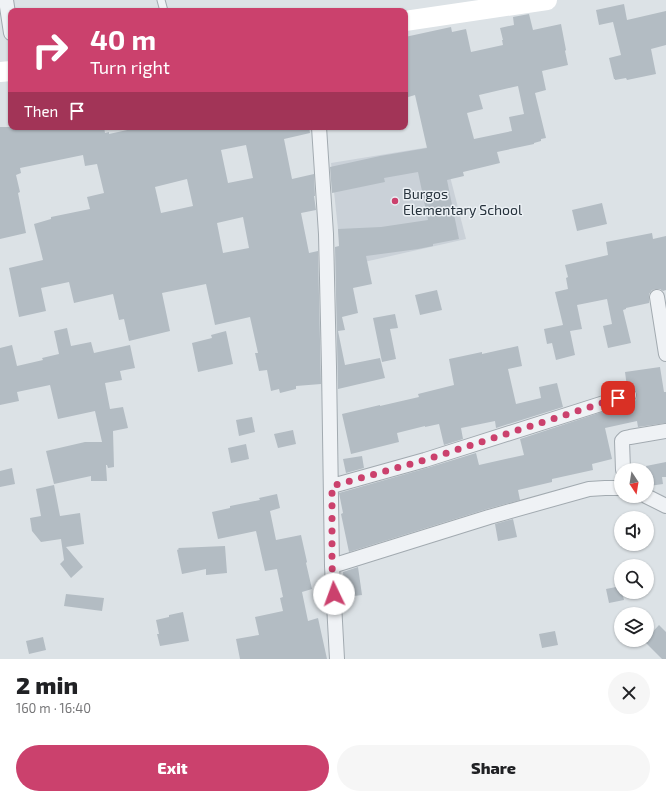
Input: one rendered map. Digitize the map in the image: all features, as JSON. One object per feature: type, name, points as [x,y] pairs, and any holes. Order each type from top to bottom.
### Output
[{"type":"street","points":[[6,0],[8,13]]},
{"type":"street","points":[[408,20],[491,4],[547,0]]},
{"type":"street","points":[[319,130],[326,234],[332,486],[332,566],[338,659]]},
{"type":"street","points":[[657,297],[666,354]]},
{"type":"street","points":[[332,486],[425,460],[629,395]]},
{"type":"street","points":[[623,463],[622,441],[625,438],[666,431]]},
{"type":"street","points":[[332,566],[489,517],[589,489],[614,486]]},
{"type":"street","points":[[654,500],[666,506]]},
{"type":"shaded area","name":"Burgos Elementary School","points":[[442,145],[466,239],[342,267],[331,163]]},
{"type":"building","points":[[624,4],[627,20],[666,11],[666,45],[651,49],[656,74],[627,80],[626,78],[614,79],[609,58],[621,55],[613,22],[599,25],[596,10]]},
{"type":"building","points":[[529,14],[533,30],[561,24],[568,65],[542,71],[546,90],[535,93],[546,138],[541,139],[541,141],[534,144],[497,152],[500,163],[463,172],[464,176],[447,180],[459,239],[433,244],[433,246],[418,249],[366,256],[372,284],[353,288],[358,313],[342,317],[345,330],[338,331],[345,365],[380,358],[385,378],[338,389],[335,247],[339,246],[338,229],[381,227],[428,220],[418,172],[384,178],[385,182],[332,193],[330,167],[427,148],[415,95],[408,97],[408,36],[451,27],[452,32],[466,29],[471,52],[503,45],[500,28],[514,25],[513,17]],"holes":[[[518,86],[524,114],[509,117],[512,131],[474,139],[467,113],[483,109],[479,95]]]},
{"type":"building","points":[[0,127],[8,127],[8,130],[104,130],[105,133],[109,132],[109,134],[127,130],[310,130],[310,133],[284,139],[292,179],[314,174],[314,196],[316,210],[301,213],[309,253],[318,251],[321,384],[296,386],[296,389],[280,393],[279,389],[271,391],[267,370],[259,371],[255,353],[258,353],[250,317],[215,325],[206,284],[162,293],[170,331],[129,341],[124,319],[119,320],[113,294],[74,303],[69,282],[41,288],[46,311],[19,317],[9,268],[43,260],[34,224],[51,219],[51,217],[90,209],[87,197],[104,193],[97,164],[85,166],[83,155],[20,168],[21,173],[16,175],[26,233],[0,239]],"holes":[[[246,145],[253,178],[228,183],[221,150]],[[187,179],[193,206],[161,213],[155,187]],[[243,217],[249,248],[223,253],[217,223]]]},
{"type":"building","points":[[602,203],[607,224],[577,231],[572,210]]},
{"type":"building","points":[[652,233],[653,239],[666,236],[666,290],[652,290],[649,294],[649,303],[623,310],[631,343],[608,348],[603,326],[612,324],[607,299],[577,305],[582,329],[570,331],[575,355],[556,360],[552,343],[547,344],[544,329],[563,325],[555,292],[568,289],[566,278],[568,277],[565,265],[608,255],[606,242]]},
{"type":"building","points":[[437,290],[442,310],[420,315],[415,295]]},
{"type":"building","points":[[395,314],[398,328],[390,329],[396,359],[382,362],[373,318]]},
{"type":"building","points":[[67,328],[71,346],[91,342],[94,353],[130,345],[135,368],[120,371],[122,380],[105,383],[110,409],[123,407],[128,428],[113,431],[114,467],[108,468],[106,465],[107,481],[91,481],[91,476],[54,484],[46,451],[85,442],[102,442],[95,411],[58,419],[50,385],[17,392],[19,401],[0,405],[0,348],[12,345],[17,366],[43,360],[42,358],[59,354],[54,331]]},
{"type":"building","points":[[226,331],[233,364],[198,372],[192,343],[212,338],[211,335]]},
{"type":"building","points":[[518,346],[522,366],[508,369],[516,404],[541,398],[539,387],[557,383],[563,407],[496,428],[495,421],[461,428],[463,439],[444,445],[439,424],[397,433],[399,442],[351,454],[342,414],[419,397],[418,394],[454,385],[449,359]]},
{"type":"building","points":[[660,367],[664,392],[666,392],[666,423],[638,427],[637,421],[605,428],[612,459],[592,464],[593,470],[552,479],[552,482],[518,490],[520,500],[349,552],[341,514],[343,513],[339,493],[476,453],[479,465],[524,455],[520,439],[602,412],[630,407],[629,404],[636,400],[637,393],[634,388],[627,387],[625,372]]},
{"type":"building","points":[[252,417],[255,432],[239,436],[236,420]]},
{"type":"building","points":[[293,430],[296,444],[278,448],[274,434]]},
{"type":"building","points":[[246,444],[249,459],[231,463],[228,448]]},
{"type":"building","points":[[362,456],[364,468],[346,473],[343,459]]},
{"type":"building","points":[[666,462],[666,477],[662,477],[663,484],[654,485],[654,464]]},
{"type":"building","points":[[12,468],[15,484],[0,487],[0,471]]},
{"type":"building","points":[[54,485],[60,516],[80,513],[84,544],[66,547],[83,567],[71,578],[60,564],[64,560],[61,539],[41,542],[32,531],[30,518],[41,516],[36,489]]},
{"type":"building","points":[[277,494],[280,508],[270,511],[276,540],[301,535],[312,589],[302,592],[308,621],[318,618],[327,659],[240,659],[236,639],[259,635],[255,617],[283,611],[280,598],[283,597],[277,569],[265,571],[256,531],[218,539],[212,512],[230,508],[230,506],[260,500],[259,498]]},
{"type":"building","points":[[513,519],[517,537],[498,541],[495,524]]},
{"type":"building","points":[[225,546],[227,573],[206,575],[206,569],[182,574],[177,550],[179,549],[178,548]]},
{"type":"building","points":[[358,567],[362,595],[346,597],[343,572]]},
{"type":"building","points":[[614,587],[614,599],[624,600],[609,603],[606,589]]},
{"type":"building","points":[[66,594],[104,598],[102,611],[64,606]]},
{"type":"building","points":[[183,612],[189,641],[160,646],[156,620]]},
{"type":"building","points":[[659,625],[666,632],[666,659],[662,659],[650,647],[654,647],[654,630]]},
{"type":"building","points":[[555,631],[558,645],[542,648],[539,634]]},
{"type":"building","points":[[43,637],[46,650],[29,654],[26,641]]},
{"type":"place","name":"Burgos Elementary School","points":[[395,201]]},
{"type":"route","points":[[334,594],[332,566],[332,486],[425,460],[618,398]]}]
